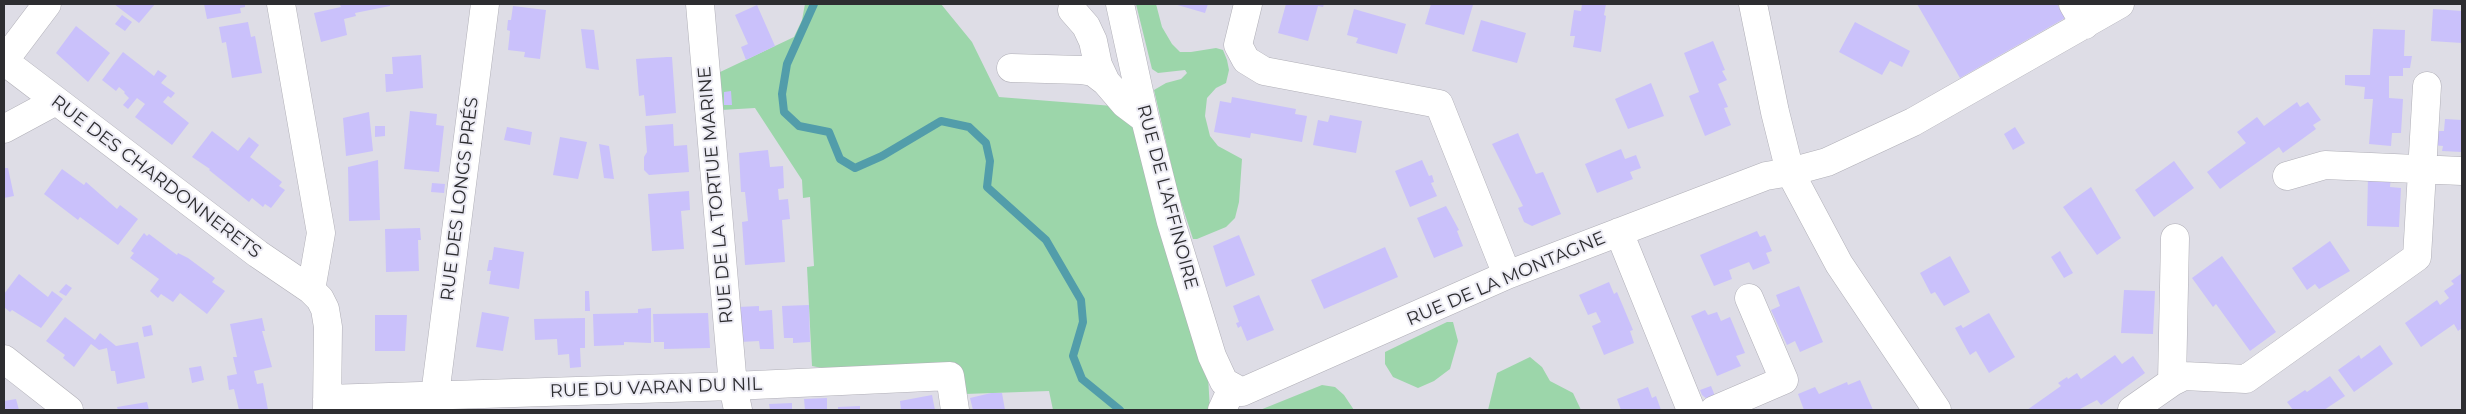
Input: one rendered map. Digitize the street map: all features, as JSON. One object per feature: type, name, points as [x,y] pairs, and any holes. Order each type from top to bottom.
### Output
[{"type":"street","points":[[4,61],[47,4]]},
{"type":"street","points":[[281,4],[321,233],[311,290],[325,309],[328,327],[327,405]]},
{"type":"street","name":"RUE DES LONGS PRÉS","points":[[435,395],[485,4]]},
{"type":"street","name":"RUE DE LA TORTUE MARINE","points":[[700,4],[735,398]]},
{"type":"street","name":"RUE DE L'AFFINOIRE","points":[[1120,4],[1145,118],[1171,222],[1212,356],[1227,394]]},
{"type":"street","points":[[1248,4],[1238,45],[1246,60],[1264,71],[1439,104],[1507,275]]},
{"type":"street","points":[[1753,4],[1775,112],[1790,172],[1839,264],[1937,410]]},
{"type":"street","name":"RUE DE LA MONTAGNE","points":[[1227,394],[1249,391],[1507,275],[1766,176],[1828,162],[1913,122],[2079,14],[2120,4]]},
{"type":"street","points":[[1072,10],[1086,26],[1093,41],[1098,65],[1106,82]]},
{"type":"street","name":"RUE DES CHARDONNERETS","points":[[4,61],[258,254],[311,290]]},
{"type":"street","points":[[1011,68],[1093,72],[1106,82],[1125,104],[1145,118]]},
{"type":"street","points":[[2132,410],[2172,382],[2184,376],[2246,379],[2417,257],[2427,86]]},
{"type":"street","points":[[4,129],[56,100]]},
{"type":"street","points":[[2287,176],[2325,164],[2462,171]]},
{"type":"street","points":[[1619,232],[1691,410]]},
{"type":"street","points":[[2172,382],[2174,238]]},
{"type":"street","points":[[1714,410],[1784,380],[1749,298]]},
{"type":"street","points":[[4,359],[69,410]]},
{"type":"street","name":"RUE DU VARAN DU NIL","points":[[327,405],[435,395],[735,398],[950,376],[955,410]]},
{"type":"green space","points":[[805,4],[941,4],[972,42],[999,97],[1113,106],[1124,92],[1208,376],[1210,410],[1053,410],[1049,391],[965,394],[858,368],[822,368],[812,366],[807,267],[814,266],[810,197],[803,198],[802,180],[755,108],[721,110],[718,73],[794,37],[802,20]]},
{"type":"green space","points":[[1136,4],[1156,4],[1162,27],[1172,44],[1180,52],[1216,48],[1223,50],[1227,60],[1229,70],[1226,83],[1216,88],[1207,98],[1205,116],[1210,136],[1218,146],[1242,159],[1239,202],[1235,218],[1226,227],[1197,239],[1193,239],[1177,190],[1154,90],[1166,83],[1181,79],[1187,73],[1185,70],[1158,73],[1152,69]]},
{"type":"green space","points":[[1447,322],[1453,322],[1458,341],[1450,369],[1434,381],[1418,388],[1393,377],[1385,364],[1385,352]]},
{"type":"green space","points":[[1530,357],[1542,367],[1550,381],[1573,393],[1581,410],[1488,410],[1497,373]]},
{"type":"green space","points":[[1322,385],[1335,387],[1344,395],[1354,410],[1260,410]]},
{"type":"building","points":[[114,4],[155,4],[139,23]]},
{"type":"building","points":[[204,4],[245,4],[245,7],[240,8],[241,13],[207,19]]},
{"type":"building","points":[[390,4],[390,6],[355,13],[356,16],[344,19],[347,35],[321,42],[314,13],[341,7],[340,5]]},
{"type":"building","points":[[1174,4],[1208,4],[1205,13]]},
{"type":"building","points":[[1286,4],[1324,4],[1323,7],[1318,6],[1308,41],[1278,33]]},
{"type":"building","points":[[1431,4],[1473,5],[1464,35],[1425,24]]},
{"type":"building","points":[[1582,4],[1606,4],[1601,52],[1573,47],[1575,36],[1570,36],[1574,10],[1581,11]]},
{"type":"building","points":[[1917,4],[2057,4],[2065,18],[1960,78]]},
{"type":"building","points":[[757,5],[775,46],[746,60],[741,47],[748,44],[735,15]]},
{"type":"building","points":[[513,6],[546,10],[540,59],[524,57],[525,52],[508,50],[510,31],[507,30],[508,20],[511,20]]},
{"type":"building","points":[[1354,9],[1406,24],[1397,54],[1356,43],[1358,38],[1347,35]]},
{"type":"building","points":[[2433,9],[2462,11],[2462,43],[2431,41]]},
{"type":"building","points":[[122,15],[132,22],[125,31],[115,24]]},
{"type":"building","points":[[1481,20],[1526,33],[1517,63],[1472,51]]},
{"type":"building","points":[[248,22],[251,37],[255,36],[262,73],[232,78],[226,42],[222,43],[219,27]]},
{"type":"building","points":[[1855,22],[1910,51],[1902,67],[1890,61],[1882,75],[1839,52]]},
{"type":"building","points":[[76,26],[110,53],[88,82],[56,53]]},
{"type":"building","points":[[581,29],[594,30],[599,70],[586,68]]},
{"type":"building","points":[[2373,29],[2405,30],[2404,56],[2412,56],[2410,68],[2403,68],[2403,76],[2389,76],[2389,98],[2403,99],[2401,133],[2392,133],[2391,146],[2369,144],[2373,99],[2364,99],[2365,87],[2345,85],[2345,75],[2370,75]]},
{"type":"building","points":[[1713,41],[1725,70],[1722,71],[1727,80],[1718,84],[1728,107],[1724,108],[1731,125],[1705,136],[1689,96],[1699,92],[1684,53]]},
{"type":"building","points":[[123,52],[154,76],[158,70],[167,76],[161,83],[175,93],[171,98],[168,96],[163,102],[189,123],[172,145],[135,117],[145,104],[137,98],[128,109],[123,105],[129,98],[125,92],[119,87],[116,91],[102,80]]},
{"type":"building","points":[[421,55],[423,88],[386,92],[385,74],[393,74],[392,57]]},
{"type":"building","points":[[672,57],[676,113],[646,116],[644,95],[639,96],[636,59]]},
{"type":"building","points":[[1651,83],[1664,116],[1628,129],[1615,99]]},
{"type":"building","points":[[731,91],[732,105],[724,105],[724,92]]},
{"type":"building","points":[[1232,97],[1296,109],[1295,114],[1307,116],[1302,142],[1251,133],[1250,138],[1214,132],[1220,101],[1231,103]]},
{"type":"building","points":[[2297,102],[2300,107],[2308,102],[2321,120],[2313,125],[2316,129],[2283,153],[2279,147],[2220,189],[2207,172],[2246,143],[2237,132],[2257,117],[2264,126]]},
{"type":"building","points":[[410,111],[437,114],[436,125],[444,126],[439,172],[404,169]]},
{"type":"building","points":[[369,112],[373,151],[346,156],[343,118]]},
{"type":"building","points":[[1330,115],[1362,121],[1356,153],[1313,145],[1318,120],[1328,122]]},
{"type":"building","points":[[2445,119],[2462,120],[2462,152],[2442,151],[2443,146],[2432,145],[2433,131],[2444,131]]},
{"type":"building","points":[[673,124],[674,146],[687,145],[689,172],[649,175],[644,170],[644,157],[647,152],[645,126]]},
{"type":"building","points":[[375,126],[385,126],[385,136],[375,137]]},
{"type":"building","points":[[507,127],[532,132],[530,145],[504,140]]},
{"type":"building","points":[[2015,127],[2025,143],[2013,150],[2004,134]]},
{"type":"building","points":[[212,131],[238,151],[249,137],[259,145],[250,157],[282,182],[279,186],[285,190],[271,208],[265,204],[263,207],[252,198],[249,202],[210,169],[192,157]]},
{"type":"building","points":[[1518,133],[1536,174],[1543,172],[1561,214],[1532,226],[1524,222],[1518,208],[1523,206],[1492,144]]},
{"type":"building","points":[[560,137],[587,142],[578,179],[553,175]]},
{"type":"building","points":[[599,144],[609,146],[614,179],[604,178]]},
{"type":"building","points":[[1621,149],[1625,159],[1636,155],[1641,168],[1630,172],[1633,179],[1597,193],[1585,164]]},
{"type":"building","points":[[768,150],[770,167],[783,166],[784,188],[778,189],[779,200],[788,199],[790,219],[782,220],[785,262],[745,265],[742,222],[748,221],[745,192],[741,192],[739,153]]},
{"type":"building","points":[[378,160],[380,220],[349,221],[348,167]]},
{"type":"building","points":[[1422,160],[1429,176],[1432,175],[1434,182],[1431,183],[1437,196],[1410,207],[1395,171]]},
{"type":"building","points":[[2174,161],[2194,188],[2154,217],[2135,190]]},
{"type":"building","points":[[4,168],[8,168],[14,196],[4,198]]},
{"type":"building","points":[[62,169],[84,185],[86,182],[117,209],[120,205],[138,219],[118,245],[80,217],[78,220],[44,194]]},
{"type":"building","points":[[2368,175],[2391,176],[2390,187],[2401,188],[2399,227],[2367,226]]},
{"type":"building","points":[[432,183],[445,184],[444,193],[431,192]]},
{"type":"building","points":[[2091,187],[2121,238],[2097,255],[2063,207]]},
{"type":"building","points":[[689,191],[690,210],[681,211],[684,249],[652,251],[648,194]]},
{"type":"building","points":[[1446,206],[1459,230],[1457,231],[1463,246],[1434,258],[1417,218]]},
{"type":"building","points":[[420,228],[421,240],[418,240],[419,271],[386,272],[385,229]]},
{"type":"building","points":[[1757,231],[1760,237],[1765,235],[1772,251],[1766,253],[1770,263],[1753,270],[1749,262],[1729,270],[1732,279],[1714,286],[1700,255]]},
{"type":"building","points":[[144,233],[147,236],[149,234],[177,255],[178,253],[188,258],[215,278],[212,282],[225,291],[207,314],[180,293],[173,302],[161,294],[158,298],[150,291],[159,279],[130,258],[134,253],[131,251]]},
{"type":"building","points":[[1239,235],[1255,275],[1226,287],[1213,246]]},
{"type":"building","points":[[2330,241],[2350,271],[2319,289],[2315,284],[2307,290],[2292,268]]},
{"type":"building","points":[[494,247],[524,252],[519,289],[489,284],[491,271],[487,271],[489,260],[492,260]]},
{"type":"building","points":[[1385,247],[1398,277],[1324,309],[1311,280]]},
{"type":"building","points":[[2060,251],[2073,273],[2064,278],[2051,257]]},
{"type":"building","points":[[1950,256],[1970,292],[1944,306],[1935,292],[1931,294],[1920,273]]},
{"type":"building","points":[[2222,256],[2276,332],[2250,351],[2216,304],[2213,307],[2192,278]]},
{"type":"building","points":[[2462,273],[2462,328],[2458,331],[2454,324],[2421,347],[2405,323],[2437,300],[2440,305],[2449,298],[2444,291],[2454,284],[2451,281]]},
{"type":"building","points":[[19,274],[48,297],[52,291],[63,299],[41,328],[4,307],[4,294]]},
{"type":"building","points":[[1609,282],[1614,294],[1617,292],[1633,330],[1630,331],[1634,343],[1604,355],[1592,326],[1601,322],[1596,312],[1588,315],[1579,295]]},
{"type":"building","points":[[66,284],[72,288],[66,296],[59,292]]},
{"type":"building","points":[[1799,286],[1823,342],[1800,352],[1795,341],[1787,345],[1771,310],[1780,306],[1776,295]]},
{"type":"building","points":[[2124,290],[2155,291],[2153,334],[2121,333]]},
{"type":"building","points":[[585,291],[589,291],[590,311],[585,311]]},
{"type":"building","points":[[1259,295],[1274,330],[1247,341],[1241,326],[1238,328],[1236,323],[1239,322],[1233,306]]},
{"type":"building","points":[[809,305],[810,342],[793,343],[793,338],[784,338],[782,306]]},
{"type":"building","points":[[759,306],[759,311],[772,310],[774,349],[760,349],[759,341],[740,342],[738,307]]},
{"type":"building","points":[[651,308],[651,343],[624,342],[624,345],[594,346],[593,314],[638,313],[638,309]]},
{"type":"building","points":[[1705,310],[1708,315],[1717,312],[1721,321],[1730,317],[1745,353],[1736,356],[1741,366],[1717,376],[1691,316]]},
{"type":"building","points":[[482,312],[509,317],[503,351],[476,347]]},
{"type":"building","points":[[708,313],[710,348],[664,349],[664,342],[654,342],[653,314]]},
{"type":"building","points":[[1989,313],[2015,357],[1989,373],[1976,351],[1970,355],[1955,328],[1961,325],[1963,328]]},
{"type":"building","points":[[375,315],[407,315],[405,351],[375,351]]},
{"type":"building","points":[[65,317],[95,340],[100,333],[116,346],[138,342],[145,378],[117,384],[115,371],[111,371],[107,348],[99,350],[91,344],[74,367],[63,358],[65,355],[46,341]]},
{"type":"building","points":[[262,318],[265,331],[262,331],[272,367],[254,371],[257,384],[263,383],[268,410],[239,410],[234,389],[229,390],[227,376],[237,374],[233,357],[237,357],[230,324]]},
{"type":"building","points":[[585,318],[585,348],[580,348],[581,367],[570,368],[569,354],[558,355],[557,339],[535,340],[534,319]]},
{"type":"building","points":[[151,325],[153,335],[144,337],[142,327]]},
{"type":"building","points":[[2380,345],[2393,364],[2354,392],[2338,370],[2359,355],[2361,359]]},
{"type":"building","points":[[2115,355],[2122,364],[2133,356],[2145,373],[2101,405],[2097,400],[2078,410],[2027,410],[2061,386],[2058,383],[2067,377],[2068,379],[2077,373],[2081,379]]},
{"type":"building","points":[[201,366],[204,380],[192,383],[189,368]]},
{"type":"building","points":[[2330,376],[2345,396],[2324,410],[2293,410],[2287,402],[2305,390],[2307,392]]},
{"type":"building","points":[[1860,380],[1873,410],[1804,410],[1798,394],[1815,387],[1819,394],[1847,382],[1848,385]]},
{"type":"building","points":[[1711,386],[1715,396],[1707,399],[1700,390]]},
{"type":"building","points":[[1648,387],[1652,398],[1656,396],[1661,410],[1621,410],[1617,399]]},
{"type":"building","points":[[991,393],[1002,393],[1005,410],[973,410],[970,398]]},
{"type":"building","points":[[932,395],[935,410],[901,410],[900,401]]},
{"type":"building","points":[[827,398],[827,410],[805,410],[804,399]]},
{"type":"building","points":[[16,399],[19,410],[4,410],[4,401]]},
{"type":"building","points":[[147,402],[149,410],[118,410],[117,407]]},
{"type":"building","points":[[792,403],[792,410],[770,410],[769,404]]},
{"type":"building","points":[[860,406],[860,410],[838,410],[838,407]]},
{"type":"waterway","points":[[814,4],[787,64],[782,94],[784,112],[799,126],[829,132],[840,159],[855,168],[882,156],[941,121],[969,127],[986,143],[990,161],[987,187],[1046,240],[1081,300],[1083,322],[1073,356],[1082,379],[1120,410]]}]
